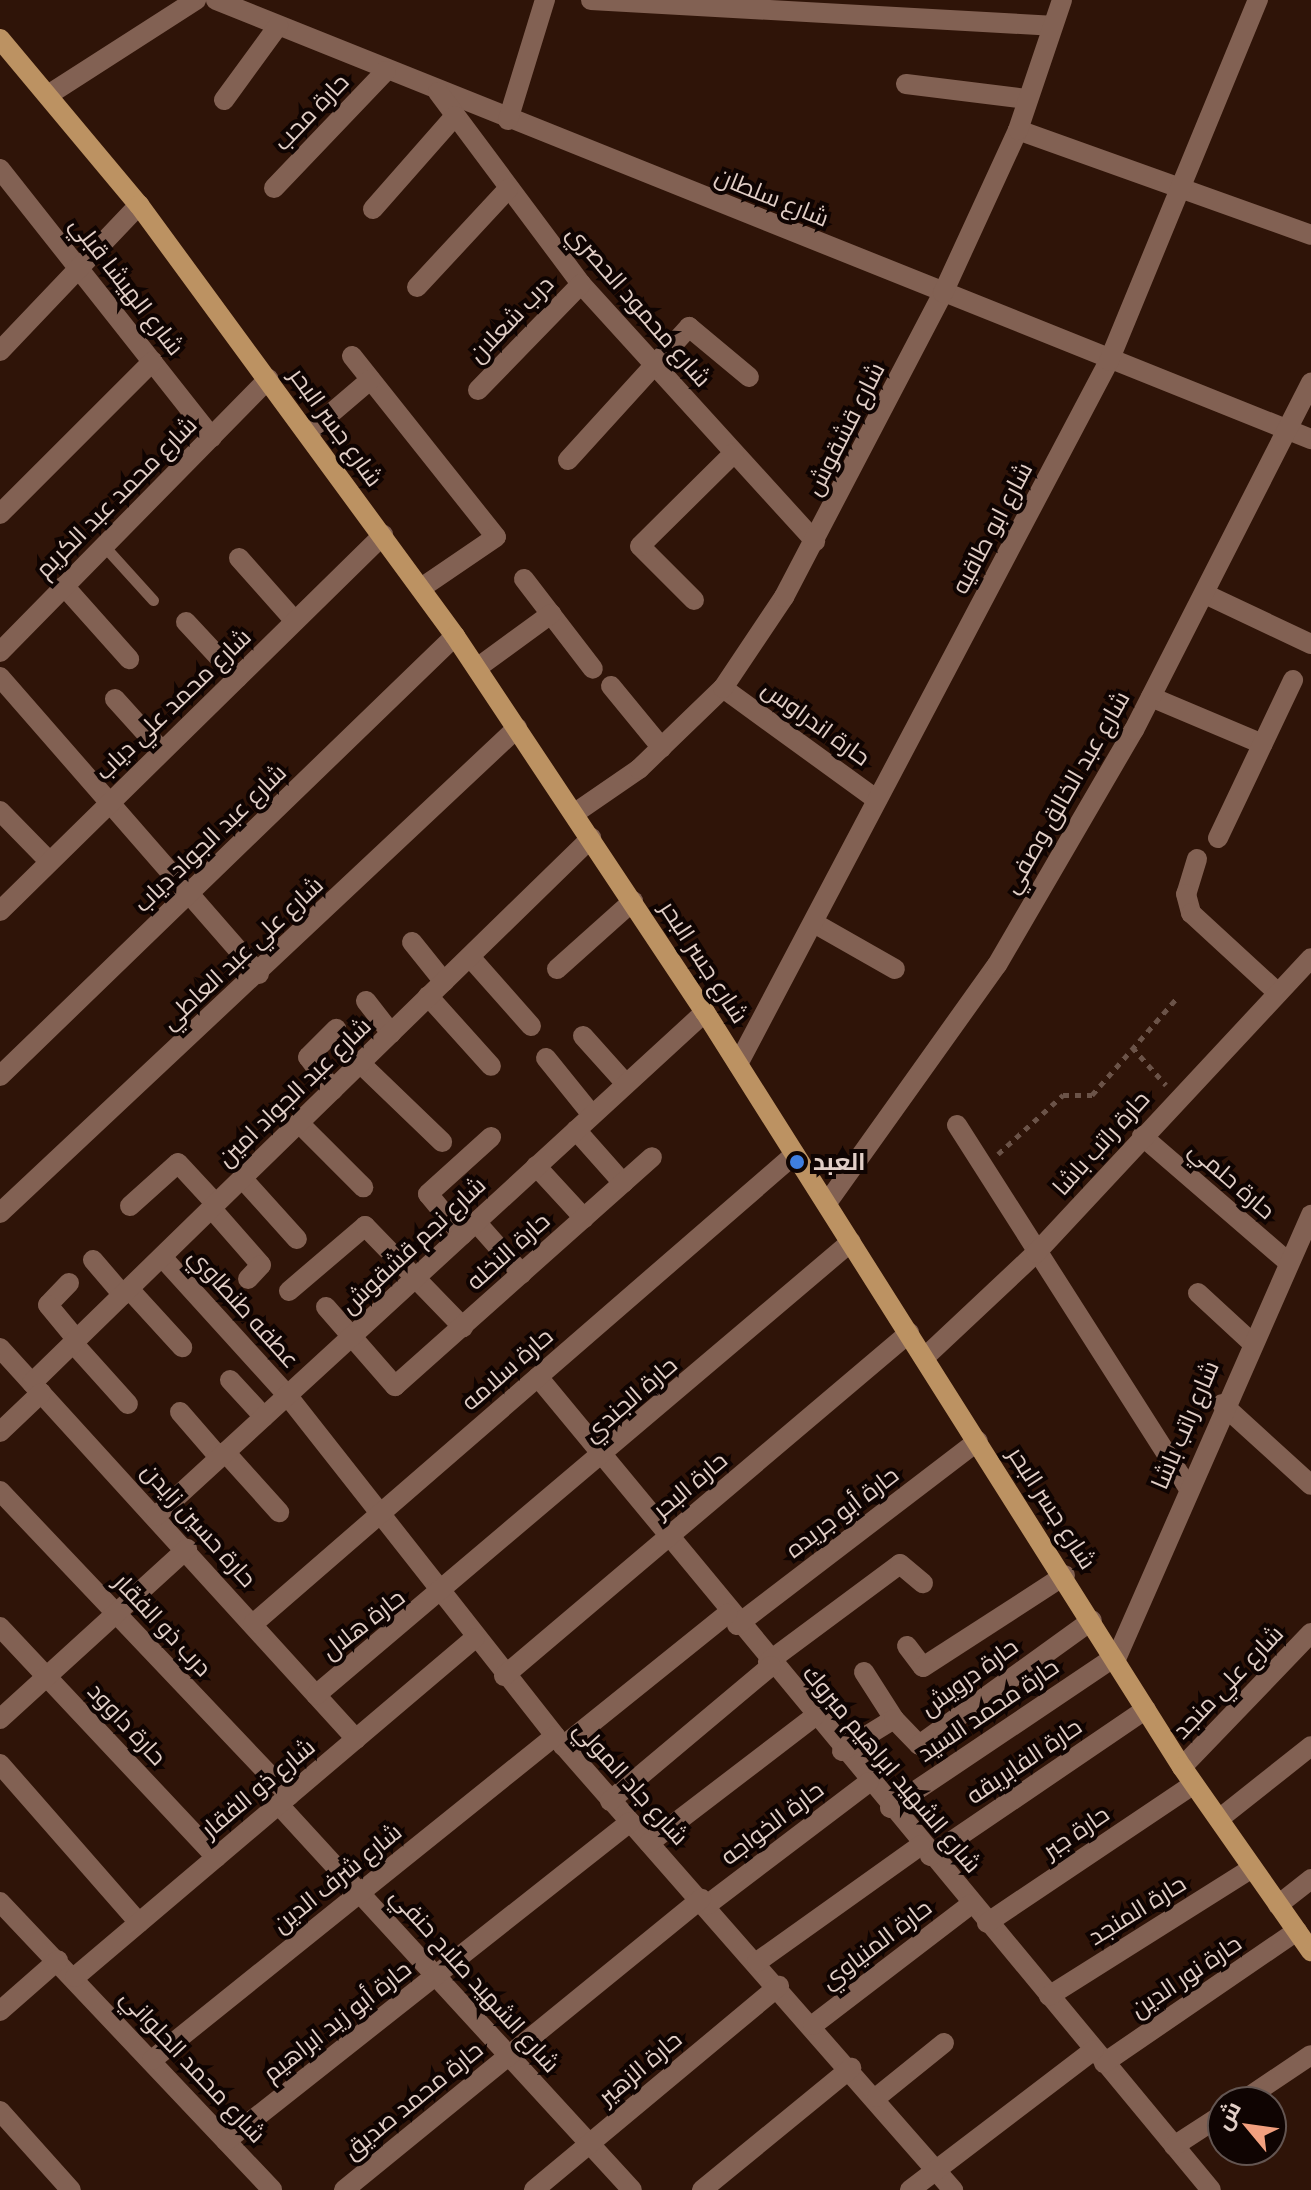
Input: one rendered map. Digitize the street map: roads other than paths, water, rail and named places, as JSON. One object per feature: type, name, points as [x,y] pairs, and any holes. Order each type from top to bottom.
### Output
[{"type":"main road","name":"شارع جسر البحر","points":[[0,39],[139,205],[383,535],[477,668],[705,1012],[1065,1575],[1188,1776],[1311,1951]]},
{"type":"street","points":[[48,95],[196,0]]},
{"type":"street","name":"شارع سلطان","points":[[216,0],[438,92],[1311,439]]},
{"type":"street","points":[[508,120],[545,0]]},
{"type":"street","points":[[591,0],[1051,26]]},
{"type":"street","name":"شارع قشقوش","points":[[575,813],[662,748],[723,688],[815,541],[943,293],[1018,130],[1062,0]]},
{"type":"street","name":"شارع ابو طاقيه","points":[[738,1064],[1109,361],[1258,0]]},
{"type":"street","points":[[224,100],[278,26]]},
{"type":"street","name":"حارة محب","points":[[274,188],[386,71]]},
{"type":"street","points":[[906,84],[1027,99]]},
{"type":"street","name":"شارع محمود الحصري","points":[[438,92],[581,284],[815,541]]},
{"type":"street","points":[[373,209],[455,116]]},
{"type":"street","points":[[1018,130],[1311,235]]},
{"type":"street","name":"شارع الهيشا قبلي","points":[[0,169],[212,437]]},
{"type":"street","points":[[417,287],[508,189]]},
{"type":"street","points":[[0,351],[139,205]]},
{"type":"street","name":"درب شعلان","points":[[478,390],[581,284]]},
{"type":"street","points":[[568,460],[654,367],[697,327],[749,377]]},
{"type":"street","points":[[352,356],[496,537],[421,588]]},
{"type":"street","points":[[0,514],[153,361]]},
{"type":"street","name":"شارع محمد عبد الكريم","points":[[0,652],[268,379]]},
{"type":"street","points":[[308,433],[370,380]]},
{"type":"street","name":"شارع عبد الخالق وصفي","points":[[827,1203],[997,965],[1151,697],[1290,430],[1311,383]]},
{"type":"street","points":[[694,600],[640,546],[734,453]]},
{"type":"street","name":"شارع محمد علي دياب","points":[[0,911],[383,535]]},
{"type":"street","points":[[239,558],[295,621]]},
{"type":"street","points":[[524,579],[593,669]]},
{"type":"street","points":[[64,586],[129,659]]},
{"type":"street","points":[[1205,594],[1311,644]]},
{"type":"street","points":[[477,668],[551,614]]},
{"type":"street","points":[[186,622],[238,678]]},
{"type":"street","name":"شارع عبد الجواد دياب","points":[[0,1076],[455,636]]},
{"type":"street","points":[[0,677],[259,974]]},
{"type":"street","points":[[1218,838],[1293,680]]},
{"type":"street","points":[[611,686],[662,748]]},
{"type":"street","name":"حارة اندراوس","points":[[723,688],[877,800]]},
{"type":"street","points":[[1151,697],[1262,744]]},
{"type":"street","points":[[115,699],[162,751]]},
{"type":"street","name":"شارع علي عبد العاطي","points":[[0,1213],[259,974],[517,728]]},
{"type":"street","points":[[0,811],[50,862]]},
{"type":"street","name":"شارع عبد الجواد امين","points":[[0,1432],[75,1341],[591,838]]},
{"type":"street","points":[[1197,859],[1186,894],[1191,913],[1278,993]]},
{"type":"street","points":[[557,969],[633,901]]},
{"type":"street","points":[[814,923],[895,969]]},
{"type":"street","points":[[412,942],[436,989],[491,1066]]},
{"type":"street","points":[[470,957],[531,1026]]},
{"type":"street","name":"حارة راتب باشا","points":[[924,1358],[1036,1253],[1178,1097],[1311,958]]},
{"type":"street","points":[[366,1001],[391,1033]]},
{"type":"street","name":"شارع نجم قشقوش","points":[[156,1516],[705,1012]]},
{"type":"street","points":[[333,1090],[308,1057],[336,1029]]},
{"type":"street","points":[[583,1036],[626,1084]]},
{"type":"street","points":[[546,1058],[592,1115]]},
{"type":"street","points":[[360,1063],[442,1142]]},
{"type":"street","points":[[299,1123],[363,1187]]},
{"type":"street","points":[[957,1125],[1187,1486]]},
{"type":"street","points":[[576,1130],[623,1183]]},
{"type":"street","name":"حارة حلمي","points":[[1142,1136],[1289,1263]]},
{"type":"street","points":[[491,1137],[428,1194],[522,1274]]},
{"type":"street","name":"حارة سلامه","points":[[253,1624],[795,1154]]},
{"type":"street","name":"حارة النخله","points":[[350,1338],[385,1381],[399,1384],[652,1157]]},
{"type":"street","points":[[130,1206],[178,1163],[261,1265],[248,1279]]},
{"type":"street","points":[[536,1166],[584,1218]]},
{"type":"street","points":[[242,1178],[297,1239]]},
{"type":"street","name":"شارع راتب باشا","points":[[1116,1658],[1222,1404],[1311,1215]]},
{"type":"street","points":[[289,1291],[361,1226],[416,1277],[463,1327]]},
{"type":"street","name":"حارة الجندي","points":[[443,1595],[851,1242]]},
{"type":"street","name":"عطفه طنطاوي","points":[[162,1257],[287,1395]]},
{"type":"street","points":[[93,1260],[182,1347]]},
{"type":"street","points":[[69,1283],[48,1305],[128,1404]]},
{"type":"street","points":[[1198,1293],[1250,1341]]},
{"type":"street","points":[[326,1307],[350,1338]]},
{"type":"street","name":"حارة البحر","points":[[504,1676],[909,1333]]},
{"type":"street","name":"حارة حسين زايدن","points":[[0,1348],[187,1549],[356,1739]]},
{"type":"street","name":"شارع الشهيد ابراهيم مبروك","points":[[538,1377],[670,1536],[732,1620],[1211,2190]]},
{"type":"street","points":[[230,1380],[264,1417]]},
{"type":"street","name":"شارع جاد المولي","points":[[287,1395],[504,1676],[610,1801],[877,2097],[953,2190]]},
{"type":"street","points":[[1222,1404],[1311,1485]]},
{"type":"street","points":[[180,1412],[279,1512]]},
{"type":"street","name":"حارة أبو جريده","points":[[559,1741],[978,1441]]},
{"type":"street","name":"درب ذو الفقار","points":[[0,1491],[116,1613],[284,1800]]},
{"type":"street","points":[[0,1719],[187,1549]]},
{"type":"street","points":[[610,1801],[770,1664],[900,1564],[923,1583]]},
{"type":"street","points":[[907,1646],[923,1667],[1065,1575]]},
{"type":"street","name":"حارة هلال","points":[[316,1695],[443,1595]]},
{"type":"street","name":"حارة درويش","points":[[842,1751],[894,1719],[919,1745],[1092,1620]]},
{"type":"street","name":"حارة داوود","points":[[0,1627],[216,1857]]},
{"type":"street","name":"شارع علي منجد","points":[[1188,1776],[1311,1633]]},
{"type":"street","name":"شارع ذو الفقار","points":[[75,1977],[475,1638]]},
{"type":"street","name":"حارة محمد السيد","points":[[890,1808],[1116,1658]]},
{"type":"street","points":[[864,1672],[894,1719]]},
{"type":"street","name":"حارة الفابريقه","points":[[757,1962],[1146,1709]]},
{"type":"street","points":[[649,1843],[814,1717]]},
{"type":"street","name":"شارع شرف الدين","points":[[152,2060],[361,1893],[559,1741]]},
{"type":"street","points":[[1219,1819],[1311,1746]]},
{"type":"street","points":[[0,1764],[139,1923]]},
{"type":"street","name":"حارة جبر","points":[[987,1923],[1188,1776]]},
{"type":"street","name":"حارة الخواجه","points":[[704,1902],[869,1782]]},
{"type":"street","name":"شارع الشهيد صلاح حنفي","points":[[284,1800],[361,1893],[632,2190]]},
{"type":"street","name":"حارة أبو زيد ابراهيم","points":[[226,2141],[630,1822]]},
{"type":"street","name":"حارة المنجد","points":[[1049,1996],[1252,1868]]},
{"type":"street","points":[[1278,1905],[1311,1879]]},
{"type":"street","name":"شارع محمد الحلواني","points":[[0,1902],[75,1977],[272,2190]]},
{"type":"street","name":"حارة محمد صديق","points":[[344,2190],[704,1902]]},
{"type":"street","name":"حارة المنياوي","points":[[813,2025],[971,1904]]},
{"type":"street","name":"حارة نور الدين","points":[[910,2190],[1099,2057],[1297,1931]]},
{"type":"street","points":[[0,2011],[58,1960]]},
{"type":"street","name":"حارة الزهير","points":[[534,2190],[779,1986]]},
{"type":"street","points":[[877,2097],[944,2043]]},
{"type":"street","points":[[1265,2086],[1311,2055]]},
{"type":"street","points":[[702,2190],[851,2068]]},
{"type":"street","points":[[0,2111],[71,2190]]},
{"type":"street","points":[[1174,2146],[1207,2124]]},
{"type":"lane","points":[[104,546],[153,600]]},
{"type":"place","name":"العبد","points":[[797,1162]]}]
